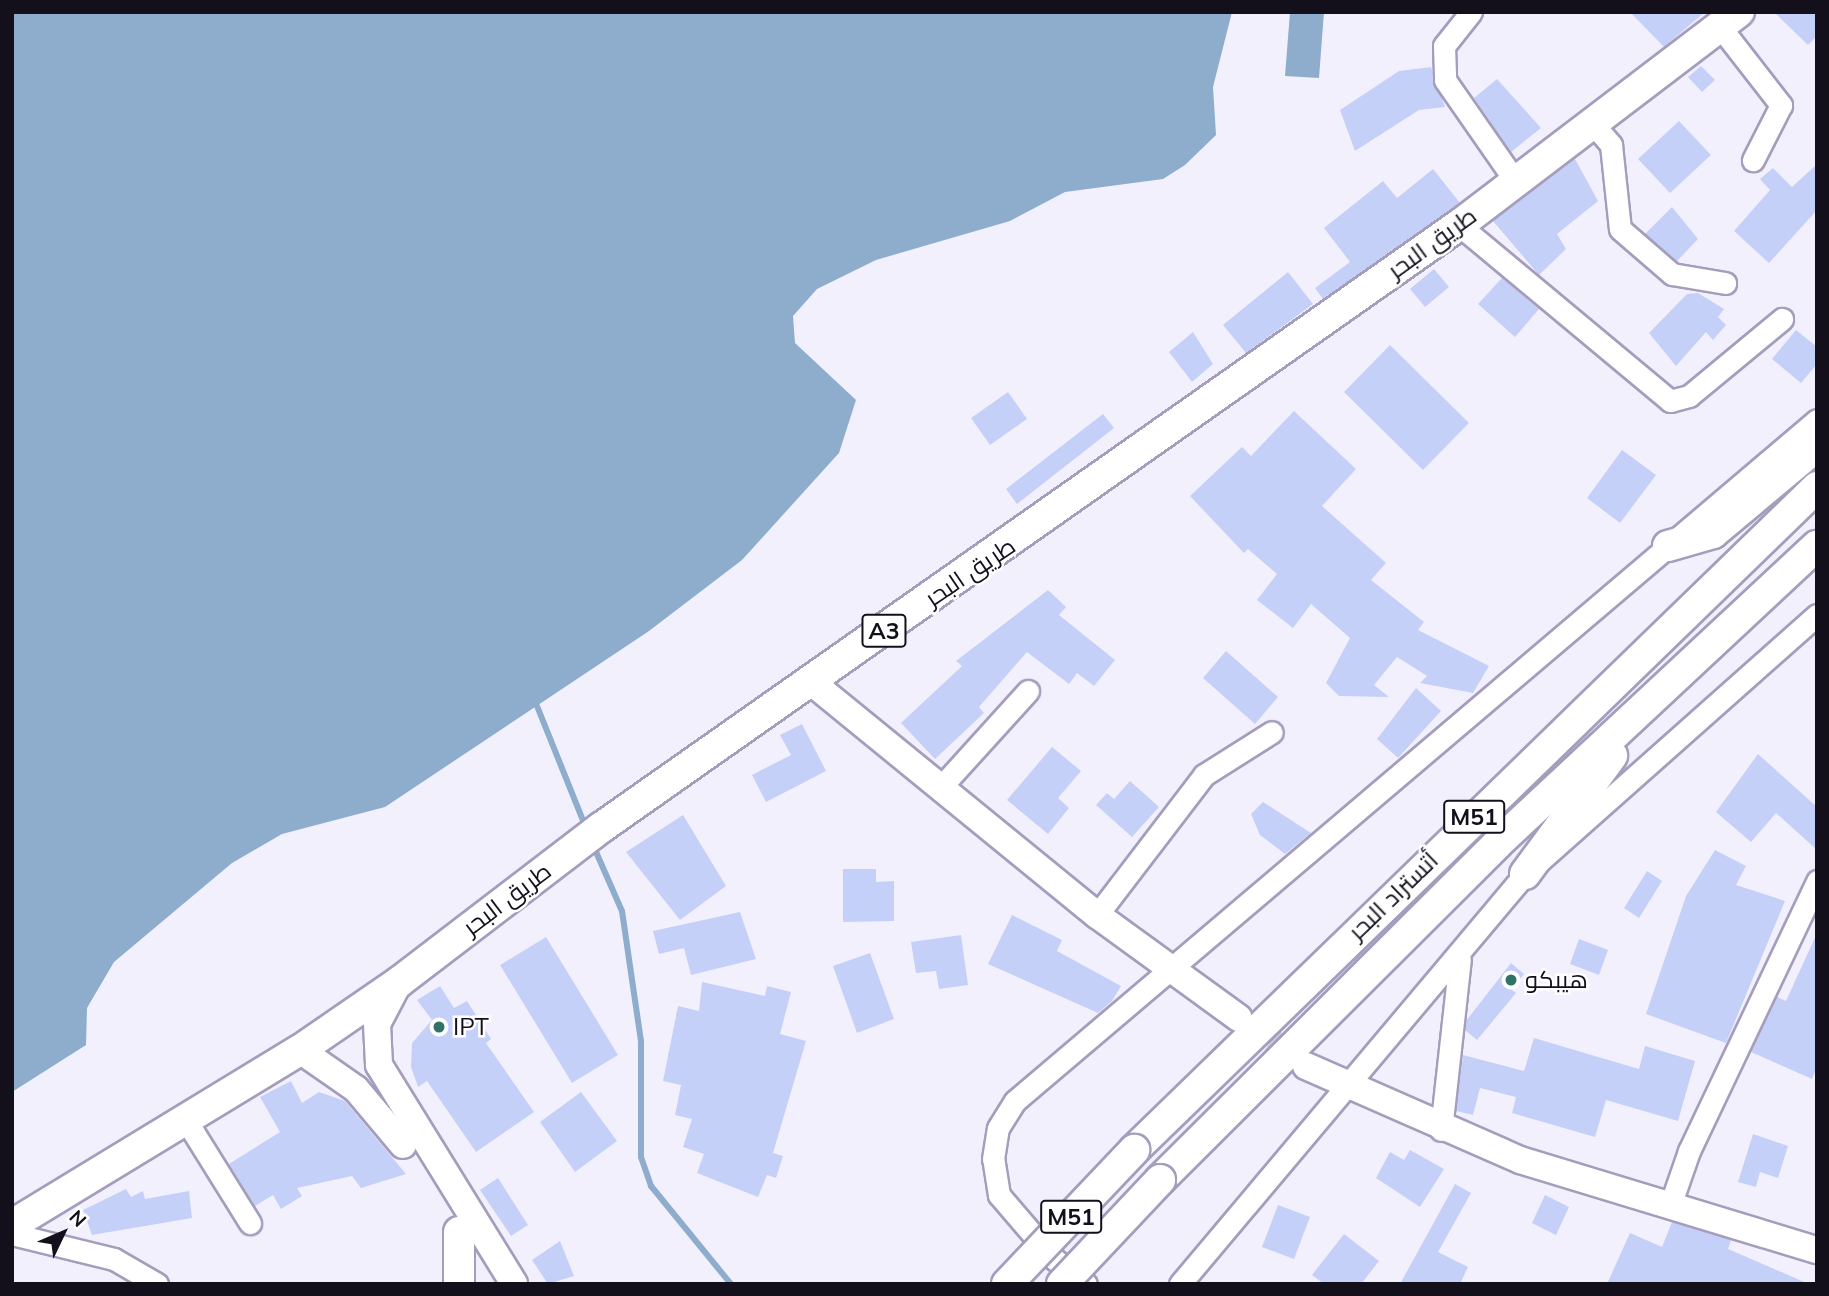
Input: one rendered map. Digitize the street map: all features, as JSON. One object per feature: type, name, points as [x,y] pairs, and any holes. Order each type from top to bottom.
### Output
[{"type":"highway","name":"طريق البحر","points":[[12,1225],[184,1117],[300,1050],[399,982],[602,827],[1459,225],[1730,20]]},
{"type":"highway","points":[[1668,546],[1713,533],[1817,446]]},
{"type":"highway","name":"أتستراد البحر","points":[[1007,1284],[1134,1150],[1817,487]]},
{"type":"highway","name":"أتستراد البحر","points":[[1062,1284],[1160,1180],[1498,843],[1817,546]]},
{"type":"highway","points":[[1525,874],[1675,677]]},
{"type":"highway","points":[[459,1232],[459,1284]]},
{"type":"main road","points":[[810,681],[1097,915],[1239,1018]]},
{"type":"main road","points":[[399,982],[377,1024],[379,1065],[514,1284]]},
{"type":"main road","points":[[300,1050],[314,1054],[384,1117],[494,1284]]},
{"type":"main road","points":[[1306,1066],[1441,1130],[1817,1250]]},
{"type":"street","points":[[1471,12],[1444,46],[1444,80],[1516,181]]},
{"type":"street","points":[[1730,20],[1781,105],[1753,160]]},
{"type":"street","points":[[1593,124],[1611,145],[1620,229],[1672,274],[1725,283]]},
{"type":"street","points":[[1459,225],[1670,401],[1689,396],[1782,319]]},
{"type":"street","points":[[1086,1284],[1045,1250],[999,1195],[993,1159],[998,1128],[1015,1101],[1174,971],[1817,421]]},
{"type":"street","points":[[1180,1284],[1460,959],[1525,874],[1817,615]]},
{"type":"street","points":[[940,788],[1028,691]]},
{"type":"street","points":[[1097,915],[1204,775],[1272,732]]},
{"type":"street","points":[[1671,1203],[1694,1140],[1817,881]]},
{"type":"street","points":[[1441,1130],[1460,959]]},
{"type":"street","points":[[184,1117],[250,1223]]},
{"type":"street","points":[[12,1234],[114,1259],[157,1284]]},
{"type":"water","points":[[12,12],[1232,12],[1213,87],[1216,135],[1185,165],[1163,179],[1065,192],[1010,221],[876,260],[817,289],[793,316],[795,343],[856,400],[839,453],[742,560],[649,631],[385,807],[282,834],[232,863],[114,962],[87,1008],[86,1045],[12,1092]]},
{"type":"water","points":[[1290,12],[1324,12],[1319,78],[1285,76]]},
{"type":"building","points":[[1630,12],[1705,12],[1664,47]]},
{"type":"building","points":[[1774,12],[1817,12],[1817,36],[1808,45]]},
{"type":"building","points":[[1701,66],[1715,80],[1702,92],[1688,77]]},
{"type":"building","points":[[1431,67],[1445,107],[1419,110],[1355,151],[1340,110],[1399,71]]},
{"type":"building","points":[[1497,79],[1541,128],[1511,152],[1474,98]]},
{"type":"building","points":[[1679,121],[1711,155],[1670,193],[1638,159]]},
{"type":"building","points":[[1575,159],[1598,201],[1557,234],[1566,249],[1539,275],[1493,221]]},
{"type":"building","points":[[1817,164],[1817,210],[1769,263],[1734,231],[1770,190],[1760,179],[1773,168],[1792,187]]},
{"type":"building","points":[[1433,169],[1460,203],[1323,299],[1315,288],[1350,262],[1324,228],[1383,181],[1397,198]]},
{"type":"building","points":[[1672,207],[1698,239],[1677,261],[1645,234]]},
{"type":"building","points":[[1434,269],[1449,287],[1425,307],[1410,289]]},
{"type":"building","points":[[1288,272],[1313,304],[1246,353],[1223,325]]},
{"type":"building","points":[[1502,278],[1539,309],[1515,337],[1478,304]]},
{"type":"building","points":[[1698,293],[1724,309],[1718,317],[1726,325],[1713,340],[1706,332],[1676,366],[1649,333],[1687,294]]},
{"type":"building","points":[[1796,330],[1817,347],[1817,364],[1801,383],[1772,359]]},
{"type":"building","points":[[1193,332],[1213,364],[1192,382],[1169,352]]},
{"type":"building","points":[[1390,345],[1469,423],[1423,470],[1344,392]]},
{"type":"building","points":[[1008,392],[1027,419],[990,445],[971,418]]},
{"type":"building","points":[[1294,411],[1356,469],[1322,506],[1386,563],[1371,580],[1424,622],[1418,630],[1489,666],[1473,693],[1420,683],[1427,676],[1397,657],[1374,685],[1389,697],[1339,696],[1326,683],[1350,638],[1311,604],[1293,628],[1257,600],[1277,574],[1248,549],[1244,553],[1190,496],[1242,447],[1251,456]]},
{"type":"building","points":[[1103,414],[1114,428],[1017,504],[1006,489]]},
{"type":"building","points":[[1622,450],[1656,475],[1620,523],[1587,498]]},
{"type":"building","points":[[1048,590],[1066,607],[1059,615],[1115,660],[1094,686],[1077,673],[1069,684],[1027,652],[979,707],[984,713],[935,759],[901,723],[962,666],[956,661]]},
{"type":"building","points":[[1226,651],[1278,697],[1255,724],[1203,678]]},
{"type":"building","points":[[1416,688],[1441,711],[1398,758],[1377,739]]},
{"type":"building","points":[[802,724],[826,771],[766,802],[752,775],[791,755],[780,735]]},
{"type":"building","points":[[1052,747],[1081,771],[1058,798],[1069,808],[1048,834],[1007,800]]},
{"type":"building","points":[[1758,754],[1817,807],[1817,850],[1776,813],[1751,842],[1716,812]]},
{"type":"building","points":[[1130,781],[1159,807],[1132,837],[1096,805],[1107,793],[1114,799]]},
{"type":"building","points":[[1263,802],[1311,833],[1285,854],[1260,835],[1251,814]]},
{"type":"building","points":[[683,815],[726,886],[680,920],[626,852]]},
{"type":"building","points":[[1715,850],[1746,866],[1736,885],[1785,901],[1726,1043],[1646,1014],[1686,896]]},
{"type":"building","points":[[843,869],[876,869],[876,882],[894,881],[894,921],[843,922]]},
{"type":"building","points":[[1647,871],[1662,881],[1639,918],[1624,908]]},
{"type":"building","points":[[740,912],[756,959],[691,975],[684,948],[659,954],[653,931]]},
{"type":"building","points":[[1012,915],[1062,940],[1057,951],[1121,986],[1112,1001],[1098,1013],[988,964]]},
{"type":"building","points":[[1817,933],[1817,1067],[1812,1079],[1751,1052],[1777,997],[1786,1001]]},
{"type":"building","points":[[961,935],[968,985],[939,989],[936,971],[916,973],[911,942]]},
{"type":"building","points":[[546,937],[618,1055],[572,1083],[500,965]]},
{"type":"building","points":[[1579,939],[1608,950],[1599,975],[1570,964]]},
{"type":"building","points":[[870,953],[894,1019],[857,1033],[833,966]]},
{"type":"building","points":[[1511,963],[1524,974],[1511,989],[1516,993],[1477,1040],[1465,1030],[1466,1021]]},
{"type":"building","points":[[702,982],[765,996],[767,986],[791,992],[780,1034],[806,1041],[773,1153],[783,1156],[776,1178],[767,1175],[758,1197],[697,1173],[704,1154],[683,1147],[692,1119],[675,1115],[681,1085],[663,1081],[678,1006],[699,1011]]},
{"type":"building","points":[[440,986],[454,1008],[467,1001],[491,1039],[486,1043],[534,1112],[476,1152],[427,1081],[418,1087],[411,1067],[412,1043],[432,1020],[417,1000]]},
{"type":"building","points":[[1534,1038],[1639,1069],[1645,1046],[1695,1061],[1678,1121],[1606,1100],[1595,1137],[1512,1113],[1516,1097],[1480,1088],[1473,1115],[1456,1111],[1463,1055],[1524,1071]]},
{"type":"building","points":[[291,1081],[302,1103],[319,1092],[345,1101],[406,1174],[361,1188],[352,1176],[297,1188],[302,1196],[281,1209],[273,1195],[255,1206],[229,1164],[280,1132],[260,1097]]},
{"type":"building","points":[[581,1092],[617,1141],[575,1172],[540,1122]]},
{"type":"building","points":[[1753,1134],[1788,1146],[1778,1178],[1760,1172],[1756,1187],[1738,1182]]},
{"type":"building","points":[[1410,1150],[1444,1169],[1420,1207],[1376,1178],[1390,1152],[1404,1160]]},
{"type":"building","points":[[498,1178],[528,1225],[511,1236],[480,1190]]},
{"type":"building","points":[[1455,1184],[1471,1193],[1438,1252],[1468,1267],[1460,1284],[1400,1284]]},
{"type":"building","points":[[126,1189],[131,1197],[143,1191],[145,1199],[189,1191],[192,1218],[92,1235],[83,1210]]},
{"type":"building","points":[[1545,1195],[1569,1207],[1556,1235],[1532,1223]]},
{"type":"building","points":[[1278,1205],[1310,1217],[1294,1259],[1262,1247]]},
{"type":"building","points":[[1672,1222],[1731,1240],[1728,1249],[1809,1284],[1607,1284],[1630,1233],[1662,1247]]},
{"type":"building","points":[[1344,1234],[1379,1261],[1361,1284],[1324,1284],[1312,1275]]},
{"type":"building","points":[[560,1241],[574,1276],[548,1284],[532,1260]]},
{"type":"waterway","points":[[537,706],[586,828]]},
{"type":"waterway","points":[[593,845],[622,911],[641,1041],[641,1157],[651,1186],[731,1284]]},
{"type":"tunnel","points":[[1239,1019],[1305,1065]]},
{"type":"place","name":"هيبكو","points":[[1511,980]]},
{"type":"place","name":"IPT","points":[[439,1027]]}]
